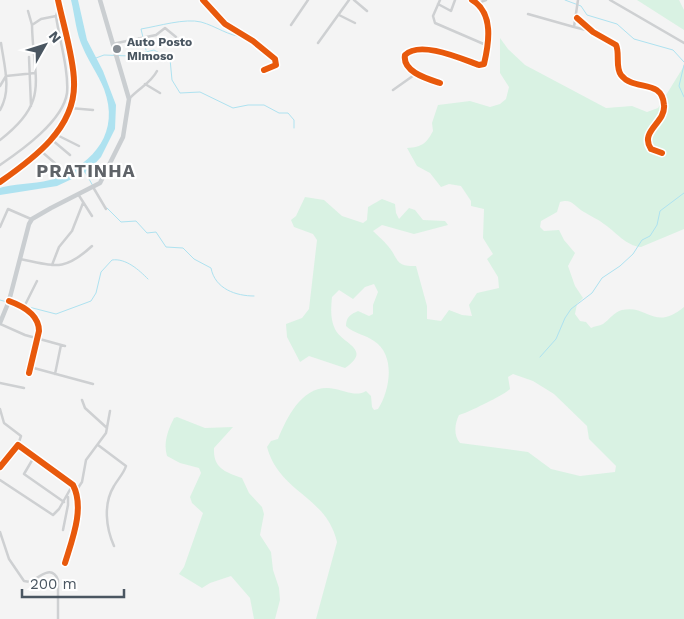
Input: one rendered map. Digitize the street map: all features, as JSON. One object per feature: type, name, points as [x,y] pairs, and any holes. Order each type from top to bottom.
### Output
[{"type":"main road","points":[[0,323],[9,301],[26,230],[32,219],[92,187],[103,179],[123,137],[129,99],[100,0]]},
{"type":"street","points":[[0,182],[41,151],[55,134],[70,108],[74,77],[58,0]]},
{"type":"street","points":[[203,0],[225,24],[253,41],[275,59],[276,65],[264,70]]},
{"type":"street","points":[[291,24],[308,0]]},
{"type":"street","points":[[318,43],[349,0]]},
{"type":"street","points":[[354,0],[367,11]]},
{"type":"street","points":[[440,0],[433,16],[435,23],[486,45]]},
{"type":"street","points":[[438,4],[451,11],[455,0]]},
{"type":"street","points":[[440,84],[417,73],[408,66],[404,58],[410,50],[433,50],[481,65],[485,62],[488,20],[478,3],[472,0]]},
{"type":"street","points":[[478,3],[486,0]]},
{"type":"street","points":[[610,0],[684,43]]},
{"type":"street","points":[[574,26],[577,18],[578,2]]},
{"type":"street","points":[[0,166],[47,127],[58,112],[67,93],[56,16],[59,6]]},
{"type":"street","points":[[0,140],[21,122],[31,107],[36,94],[32,25],[28,11]]},
{"type":"street","points":[[528,14],[592,32],[616,45],[619,71],[622,76],[639,85],[657,88],[662,95],[664,112],[661,120],[649,132],[647,138],[651,148],[662,153]]},
{"type":"street","points":[[339,15],[355,24]]},
{"type":"street","points":[[32,25],[41,19],[56,16]]},
{"type":"street","points":[[577,18],[592,32]]},
{"type":"street","points":[[112,44],[156,35],[165,28],[176,37]]},
{"type":"street","points":[[0,110],[6,97],[6,76],[1,43]]},
{"type":"street","points":[[29,57],[31,107]]},
{"type":"street","points":[[129,99],[151,81],[157,71]]},
{"type":"street","points":[[6,76],[35,73]]},
{"type":"street","points":[[394,90],[417,73]]},
{"type":"street","points":[[0,86],[6,76]]},
{"type":"street","points":[[145,84],[160,93]]},
{"type":"street","points":[[67,93],[73,94]]},
{"type":"street","points":[[70,108],[93,110]]},
{"type":"street","points":[[55,134],[79,146]]},
{"type":"street","points":[[51,139],[70,155]]},
{"type":"street","points":[[41,151],[57,165]]},
{"type":"street","points":[[92,187],[106,209]]},
{"type":"street","points":[[78,194],[92,216]]},
{"type":"street","points":[[52,265],[59,247],[72,231],[83,203]]},
{"type":"street","points":[[0,227],[8,209],[32,219]]},
{"type":"street","points":[[19,258],[52,265],[71,263],[92,246]]},
{"type":"street","points":[[24,306],[37,281]]},
{"type":"street","points":[[9,301],[24,306],[39,324],[29,373]]},
{"type":"street","points":[[0,323],[37,338],[65,346]]},
{"type":"street","points":[[55,374],[60,345]]},
{"type":"street","points":[[30,367],[93,384]]},
{"type":"street","points":[[0,383],[24,388]]},
{"type":"street","points":[[82,400],[85,408],[107,428]]},
{"type":"street","points":[[0,409],[4,423],[21,436],[18,445],[0,466]]},
{"type":"street","points":[[76,491],[82,482],[86,460],[107,428],[110,411]]},
{"type":"street","points":[[98,444],[126,466],[112,490],[107,512],[108,533],[114,546]]},
{"type":"street","points":[[18,445],[73,486],[76,491],[76,526],[65,562]]},
{"type":"street","points":[[34,457],[24,474],[64,502]]},
{"type":"street","points":[[0,480],[53,515],[64,502],[73,486]]},
{"type":"street","points":[[63,530],[68,495]]},
{"type":"street","points":[[0,532],[9,559],[24,581],[30,582],[47,572],[56,575],[58,580],[58,619]]},
{"type":"green space","points":[[637,0],[679,0],[684,10],[684,30]]},
{"type":"green space","points":[[500,38],[508,49],[525,65],[606,108],[632,106],[647,112],[658,108],[684,66],[684,229],[641,247],[636,246],[626,241],[573,203],[567,201],[560,202],[557,212],[541,221],[540,227],[544,231],[559,230],[564,240],[575,253],[568,266],[575,286],[583,298],[577,304],[575,314],[580,321],[586,322],[591,328],[603,324],[614,314],[622,310],[631,309],[651,316],[665,317],[674,314],[684,307],[684,619],[316,619],[337,542],[331,526],[323,514],[282,475],[273,463],[267,447],[271,441],[278,439],[292,411],[299,402],[314,390],[324,388],[335,389],[355,394],[366,391],[371,396],[374,410],[378,409],[386,393],[389,374],[386,355],[381,347],[371,339],[346,326],[349,316],[353,313],[358,311],[369,316],[373,314],[373,305],[378,292],[374,284],[365,287],[353,299],[339,290],[332,297],[331,313],[333,325],[356,351],[353,361],[345,368],[309,356],[300,362],[287,337],[286,324],[302,318],[309,309],[317,240],[313,234],[294,227],[291,220],[296,216],[305,197],[324,200],[342,216],[363,223],[367,220],[368,207],[382,199],[395,204],[399,219],[409,208],[415,210],[423,220],[445,221],[448,225],[414,234],[382,225],[373,231],[392,251],[401,264],[416,266],[427,306],[427,319],[441,321],[449,310],[462,315],[472,316],[469,305],[477,293],[499,288],[498,277],[487,259],[493,254],[483,238],[484,209],[471,206],[471,201],[461,186],[449,184],[441,187],[430,173],[417,166],[407,148],[420,146],[428,139],[433,131],[432,123],[438,105],[470,101],[490,107],[500,104],[506,99],[509,87],[500,73]],"holes":[[[513,374],[533,381],[554,394],[587,426],[589,439],[616,466],[615,472],[580,476],[551,469],[528,452],[460,443],[455,429],[459,415],[507,392],[510,389],[508,377]]]},
{"type":"green space","points":[[177,417],[205,428],[233,427],[214,448],[214,455],[222,469],[242,478],[249,493],[262,507],[264,514],[260,535],[271,552],[273,570],[279,588],[280,600],[275,619],[254,619],[250,598],[231,576],[210,583],[202,588],[179,574],[184,567],[203,513],[192,503],[190,497],[201,473],[199,468],[180,463],[167,456],[167,437],[174,418]]},
{"type":"water","points":[[71,0],[78,0],[87,40],[103,71],[116,105],[115,129],[101,157],[89,170],[57,186],[0,195],[0,188],[50,180],[70,171],[93,154],[101,144],[106,132],[109,119],[104,89],[85,53],[77,30]]},
{"type":"waterway","points":[[565,0],[581,6],[587,15],[617,24],[634,39],[673,50],[684,62]]},
{"type":"waterway","points":[[146,50],[141,29],[180,22],[201,22],[233,35],[244,37]]},
{"type":"waterway","points":[[96,58],[104,55],[130,56],[154,50],[170,59],[172,80],[180,93],[200,92],[233,108],[248,105],[264,105],[279,113],[288,113],[294,120],[294,128]]},
{"type":"waterway","points":[[684,65],[679,86],[684,97]]},
{"type":"waterway","points":[[85,172],[93,186]]},
{"type":"waterway","points":[[540,357],[556,339],[571,309],[592,293],[602,278],[620,266],[633,254],[642,240],[650,236],[657,225],[660,211],[684,193]]},
{"type":"waterway","points":[[107,208],[121,222],[136,221],[147,233],[156,232],[166,247],[183,248],[194,259],[211,268],[217,281],[227,290],[240,295],[254,296]]},
{"type":"waterway","points":[[21,305],[56,314],[91,301],[96,293],[101,272],[112,260],[127,263],[148,279]]},
{"type":"waterway","points":[[0,300],[7,302]]},
{"type":"cycle path","points":[[0,182],[26,163],[50,141],[68,114],[73,99],[74,73],[58,0]]},
{"type":"cycle path","points":[[203,0],[225,24],[253,41],[275,59],[276,65],[264,70]]},
{"type":"cycle path","points":[[440,83],[417,74],[408,66],[405,61],[405,55],[421,49],[431,50],[479,65],[484,64],[488,38],[487,20],[479,6],[472,0]]},
{"type":"cycle path","points":[[577,18],[593,32],[616,45],[619,72],[626,80],[653,88],[662,97],[664,111],[648,137],[651,149],[662,153]]},
{"type":"cycle path","points":[[9,301],[29,312],[38,325],[39,331],[29,373]]},
{"type":"cycle path","points":[[0,467],[18,445],[73,485],[78,504],[78,514],[65,563]]},
{"type":"place","name":"Auto Posto Mimoso","points":[[117,49]]},
{"type":"district","name":"PRATINHA","points":[[86,170]]}]
